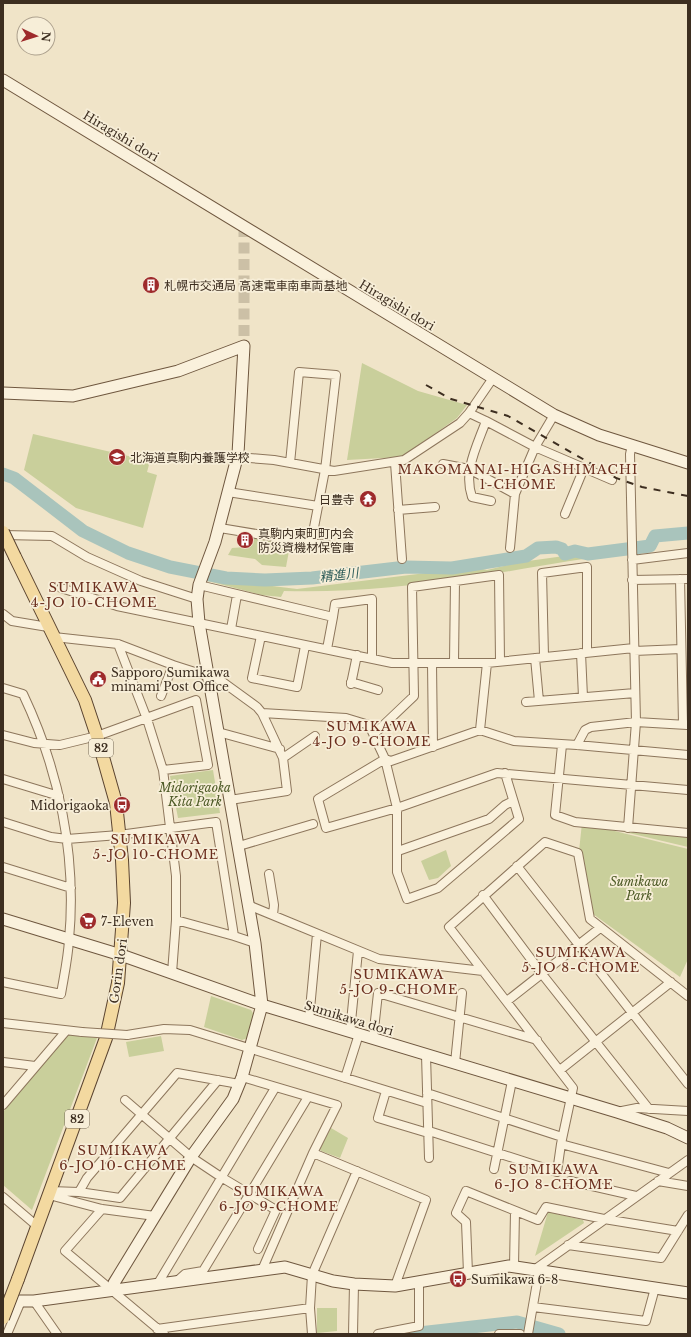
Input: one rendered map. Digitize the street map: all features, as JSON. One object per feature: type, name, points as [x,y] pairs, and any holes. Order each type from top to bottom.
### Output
[{"type":"main road","name":"Gorin dori","points":[[3,532],[85,700],[97,736],[116,803],[122,860],[124,903],[118,983],[106,1038],[3,1318]]},
{"type":"street","name":"Hiragishi dori","points":[[3,80],[554,415],[599,435],[688,463]]},
{"type":"street","points":[[3,393],[73,396],[178,371],[244,346],[237,457],[220,528],[200,583],[197,599],[199,623],[210,677],[218,732],[255,943],[262,1005],[251,1050],[233,1100],[191,1157],[114,1283],[112,1290]]},
{"type":"street","points":[[290,463],[299,372],[336,375],[325,470],[312,543]]},
{"type":"street","points":[[237,457],[290,463],[334,471],[394,463],[410,456],[460,423],[470,413],[493,378]]},
{"type":"street","points":[[470,413],[535,447],[612,480]]},
{"type":"street","points":[[510,548],[515,494],[535,447],[554,415]]},
{"type":"street","points":[[486,421],[469,469],[469,482],[472,497],[491,501]]},
{"type":"street","points":[[628,828],[636,722],[630,454],[632,445]]},
{"type":"street","points":[[394,463],[402,559]]},
{"type":"street","points":[[443,464],[469,469],[515,494]]},
{"type":"street","points":[[565,514],[584,468]]},
{"type":"street","points":[[228,492],[318,506]]},
{"type":"street","points":[[398,510],[435,507]]},
{"type":"street","points":[[220,528],[328,545]]},
{"type":"street","points":[[3,535],[52,536],[86,557],[141,581],[197,599]]},
{"type":"street","points":[[632,557],[688,553]]},
{"type":"street","points":[[539,701],[542,573],[587,568],[583,697]]},
{"type":"street","points":[[374,734],[414,696],[412,587],[499,575],[500,661]]},
{"type":"street","points":[[577,745],[585,730],[591,727],[636,722],[685,724],[681,650],[684,579],[632,580]]},
{"type":"street","points":[[454,662],[455,581]]},
{"type":"street","points":[[200,583],[237,595],[333,617]]},
{"type":"street","points":[[61,588],[117,606],[392,663],[487,663],[584,652],[634,649],[681,650]]},
{"type":"street","points":[[231,629],[237,595]]},
{"type":"street","points":[[327,649],[335,604],[372,599],[372,658]]},
{"type":"street","points":[[3,614],[12,620],[51,632],[118,644],[173,665],[220,680],[257,707],[262,713],[280,749],[283,758],[287,791],[230,800]]},
{"type":"street","points":[[261,636],[252,678],[297,687],[306,646]]},
{"type":"street","points":[[118,644],[147,719],[163,770],[176,876],[176,920],[172,973]]},
{"type":"street","points":[[357,656],[351,683],[378,690]]},
{"type":"street","points":[[432,663],[433,747]]},
{"type":"street","points":[[480,730],[487,663]]},
{"type":"street","points":[[161,696],[173,665]]},
{"type":"street","points":[[3,688],[23,694],[45,745],[59,796],[68,839],[71,888],[69,940],[61,994],[3,982]]},
{"type":"street","points":[[526,702],[635,693]]},
{"type":"street","points":[[3,735],[45,745],[60,745],[97,736],[196,700],[208,765],[163,770]]},
{"type":"street","points":[[262,713],[346,718],[369,725],[385,759],[397,808],[397,872],[407,899],[438,888],[519,819],[505,773]]},
{"type":"street","points":[[688,755],[514,741],[480,730],[391,761],[385,759],[318,799],[326,828],[397,808],[497,773],[688,790]]},
{"type":"street","points":[[218,732],[280,749]]},
{"type":"street","points":[[283,758],[315,736]]},
{"type":"street","points":[[562,745],[555,815],[575,822],[688,833]]},
{"type":"street","points":[[3,779],[59,796]]},
{"type":"street","points":[[398,851],[489,818],[505,805],[513,801]]},
{"type":"street","points":[[3,822],[51,837],[68,839],[119,835],[216,822],[234,936]]},
{"type":"street","points":[[238,846],[313,824]]},
{"type":"street","points":[[386,1091],[378,1118],[557,1172],[573,1088],[508,1001],[449,927],[516,866],[545,842],[578,853],[590,918],[600,928],[672,982],[688,996]]},
{"type":"street","points":[[516,866],[577,945],[633,1012],[688,1084]]},
{"type":"street","points":[[3,867],[71,888]]},
{"type":"street","points":[[269,874],[274,905],[273,915]]},
{"type":"street","points":[[483,896],[542,974],[649,1108]]},
{"type":"street","points":[[248,905],[379,960],[483,971]]},
{"type":"street","name":"Sumikawa dori","points":[[3,919],[121,955],[309,1020],[617,1112],[667,1128],[688,1138]]},
{"type":"street","points":[[176,920],[255,943]]},
{"type":"street","points":[[508,1001],[600,928]]},
{"type":"street","points":[[309,1020],[317,934]]},
{"type":"street","points":[[345,1078],[354,1033],[358,951]]},
{"type":"street","points":[[560,1070],[672,982]]},
{"type":"street","points":[[373,1039],[378,993],[537,1040]]},
{"type":"street","points":[[455,1063],[462,993]]},
{"type":"street","points":[[3,1023],[66,1032],[127,1036],[164,1029],[182,1029],[197,1032],[251,1050],[427,1103]]},
{"type":"street","points":[[3,1105],[35,1066],[66,1032]]},
{"type":"street","points":[[426,1054],[429,1158]]},
{"type":"street","points":[[3,1062],[35,1066]]},
{"type":"street","points":[[78,1192],[87,1178],[143,1115],[177,1073],[218,1080],[241,1080],[337,1105],[313,1153],[262,1270]]},
{"type":"street","points":[[49,1193],[78,1192],[120,1198],[218,1080]]},
{"type":"street","points":[[494,1169],[512,1080]]},
{"type":"street","points":[[157,1285],[275,1088]]},
{"type":"street","points":[[427,1093],[505,1118],[562,1141],[669,1173]]},
{"type":"street","points":[[176,1282],[185,1274],[203,1271],[308,1097]]},
{"type":"street","points":[[125,1100],[191,1157],[276,1210],[258,1249]]},
{"type":"street","points":[[617,1112],[637,1108],[688,1111]]},
{"type":"street","points":[[313,1153],[426,1200],[395,1286]]},
{"type":"street","points":[[530,1328],[536,1270],[568,1245],[688,1160]]},
{"type":"street","points":[[312,1334],[310,1308],[312,1274],[358,1172]]},
{"type":"street","points":[[570,1181],[636,1196]]},
{"type":"street","points":[[658,1181],[688,1186]]},
{"type":"street","points":[[468,1273],[466,1222],[456,1213],[466,1191],[538,1220],[546,1206],[604,1219],[678,1231]]},
{"type":"street","points":[[49,1193],[102,1209],[155,1216]]},
{"type":"street","points":[[3,1197],[37,1226]]},
{"type":"street","points":[[102,1209],[65,1251],[160,1331],[310,1308]]},
{"type":"street","points":[[514,1267],[515,1211]]},
{"type":"street","points":[[568,1245],[661,1258],[688,1215]]},
{"type":"street","points":[[3,1301],[34,1301],[285,1268],[312,1274],[333,1281],[354,1284],[395,1286],[497,1268],[514,1267],[688,1293]]},
{"type":"street","points":[[378,1334],[419,1326],[419,1282]]},
{"type":"street","points":[[353,1334],[354,1284]]},
{"type":"street","points":[[532,1307],[646,1321],[655,1288]]},
{"type":"street","points":[[7,1334],[21,1301]]},
{"type":"street","points":[[34,1301],[57,1334]]},
{"type":"street","points":[[499,1334],[520,1334]]},
{"type":"green space","points":[[362,363],[418,391],[467,405],[457,418],[402,457],[347,460]]},
{"type":"green space","points":[[33,434],[150,461],[147,472],[157,475],[143,528],[76,508],[24,470]]},
{"type":"green space","points":[[247,533],[291,540],[286,567],[262,565],[255,559],[228,555],[232,548],[246,547]]},
{"type":"green space","points":[[629,547],[629,554],[571,561],[474,577],[379,588],[331,591],[284,591],[281,597],[262,595],[208,581],[209,578],[297,589],[474,567],[487,570],[521,562]]},
{"type":"green space","name":"Midorigaoka Kita Park","points":[[213,770],[220,813],[178,818],[170,776]]},
{"type":"green space","name":"Sumikawa Park","points":[[582,823],[688,849],[688,959],[680,977],[593,914],[579,851]]},
{"type":"green space","points":[[617,826],[688,834],[688,847],[616,830]]},
{"type":"green space","points":[[446,850],[451,866],[438,878],[429,880],[421,861]]},
{"type":"green space","points":[[211,996],[251,1010],[254,1015],[248,1038],[242,1040],[204,1027]]},
{"type":"green space","points":[[69,1034],[97,1038],[32,1210],[3,1185],[3,1112]]},
{"type":"green space","points":[[161,1036],[164,1051],[129,1057],[126,1042]]},
{"type":"green space","points":[[331,1128],[348,1138],[340,1158],[321,1151],[320,1149]]},
{"type":"green space","points":[[548,1212],[583,1220],[584,1223],[535,1256]]},
{"type":"green space","points":[[317,1308],[337,1308],[337,1331],[317,1333]]},
{"type":"waterway","name":"精進川","points":[[3,474],[14,478],[83,531],[128,553],[170,567],[226,578],[265,580],[312,578],[406,567],[452,568],[526,556],[538,548],[556,547],[562,549],[565,554],[575,551],[588,554],[650,546],[655,536],[688,533]]},
{"type":"waterway","points":[[410,1334],[517,1322],[559,1334]]},
{"type":"tunnel","points":[[244,226],[244,346]]},
{"type":"railway","points":[[426,385],[451,399],[508,416],[616,478],[642,487],[688,496]]},
{"type":"place","name":"札幌市交通局 高速電車南車両基地","points":[[151,285]]},
{"type":"place","name":"北海道真駒内養護学校","points":[[117,457]]},
{"type":"place","name":"日豊寺","points":[[368,499]]},
{"type":"place","name":"真駒内東町町内会 防災資機材保管庫","points":[[245,540]]},
{"type":"place","name":"Sapporo Sumikawa minami Post Office","points":[[98,679]]},
{"type":"place","name":"Midorigaoka","points":[[122,805]]},
{"type":"place","name":"7-Eleven","points":[[88,921]]},
{"type":"place","name":"Sumikawa 6-8","points":[[458,1279]]},
{"type":"district","name":"MAKOMANAI-HIGASHIMACHI 1-CHOME","points":[[518,476]]},
{"type":"district","name":"SUMIKAWA 4-JO 10-CHOME","points":[[94,594]]},
{"type":"district","name":"SUMIKAWA 4-JO 9-CHOME","points":[[372,734]]},
{"type":"district","name":"SUMIKAWA 5-JO 10-CHOME","points":[[156,846]]},
{"type":"district","name":"SUMIKAWA 5-JO 8-CHOME","points":[[581,960]]},
{"type":"district","name":"SUMIKAWA 5-JO 9-CHOME","points":[[399,982]]},
{"type":"district","name":"SUMIKAWA 6-JO 10-CHOME","points":[[123,1158]]},
{"type":"district","name":"SUMIKAWA 6-JO 8-CHOME","points":[[554,1176]]},
{"type":"district","name":"SUMIKAWA 6-JO 9-CHOME","points":[[279,1198]]}]
